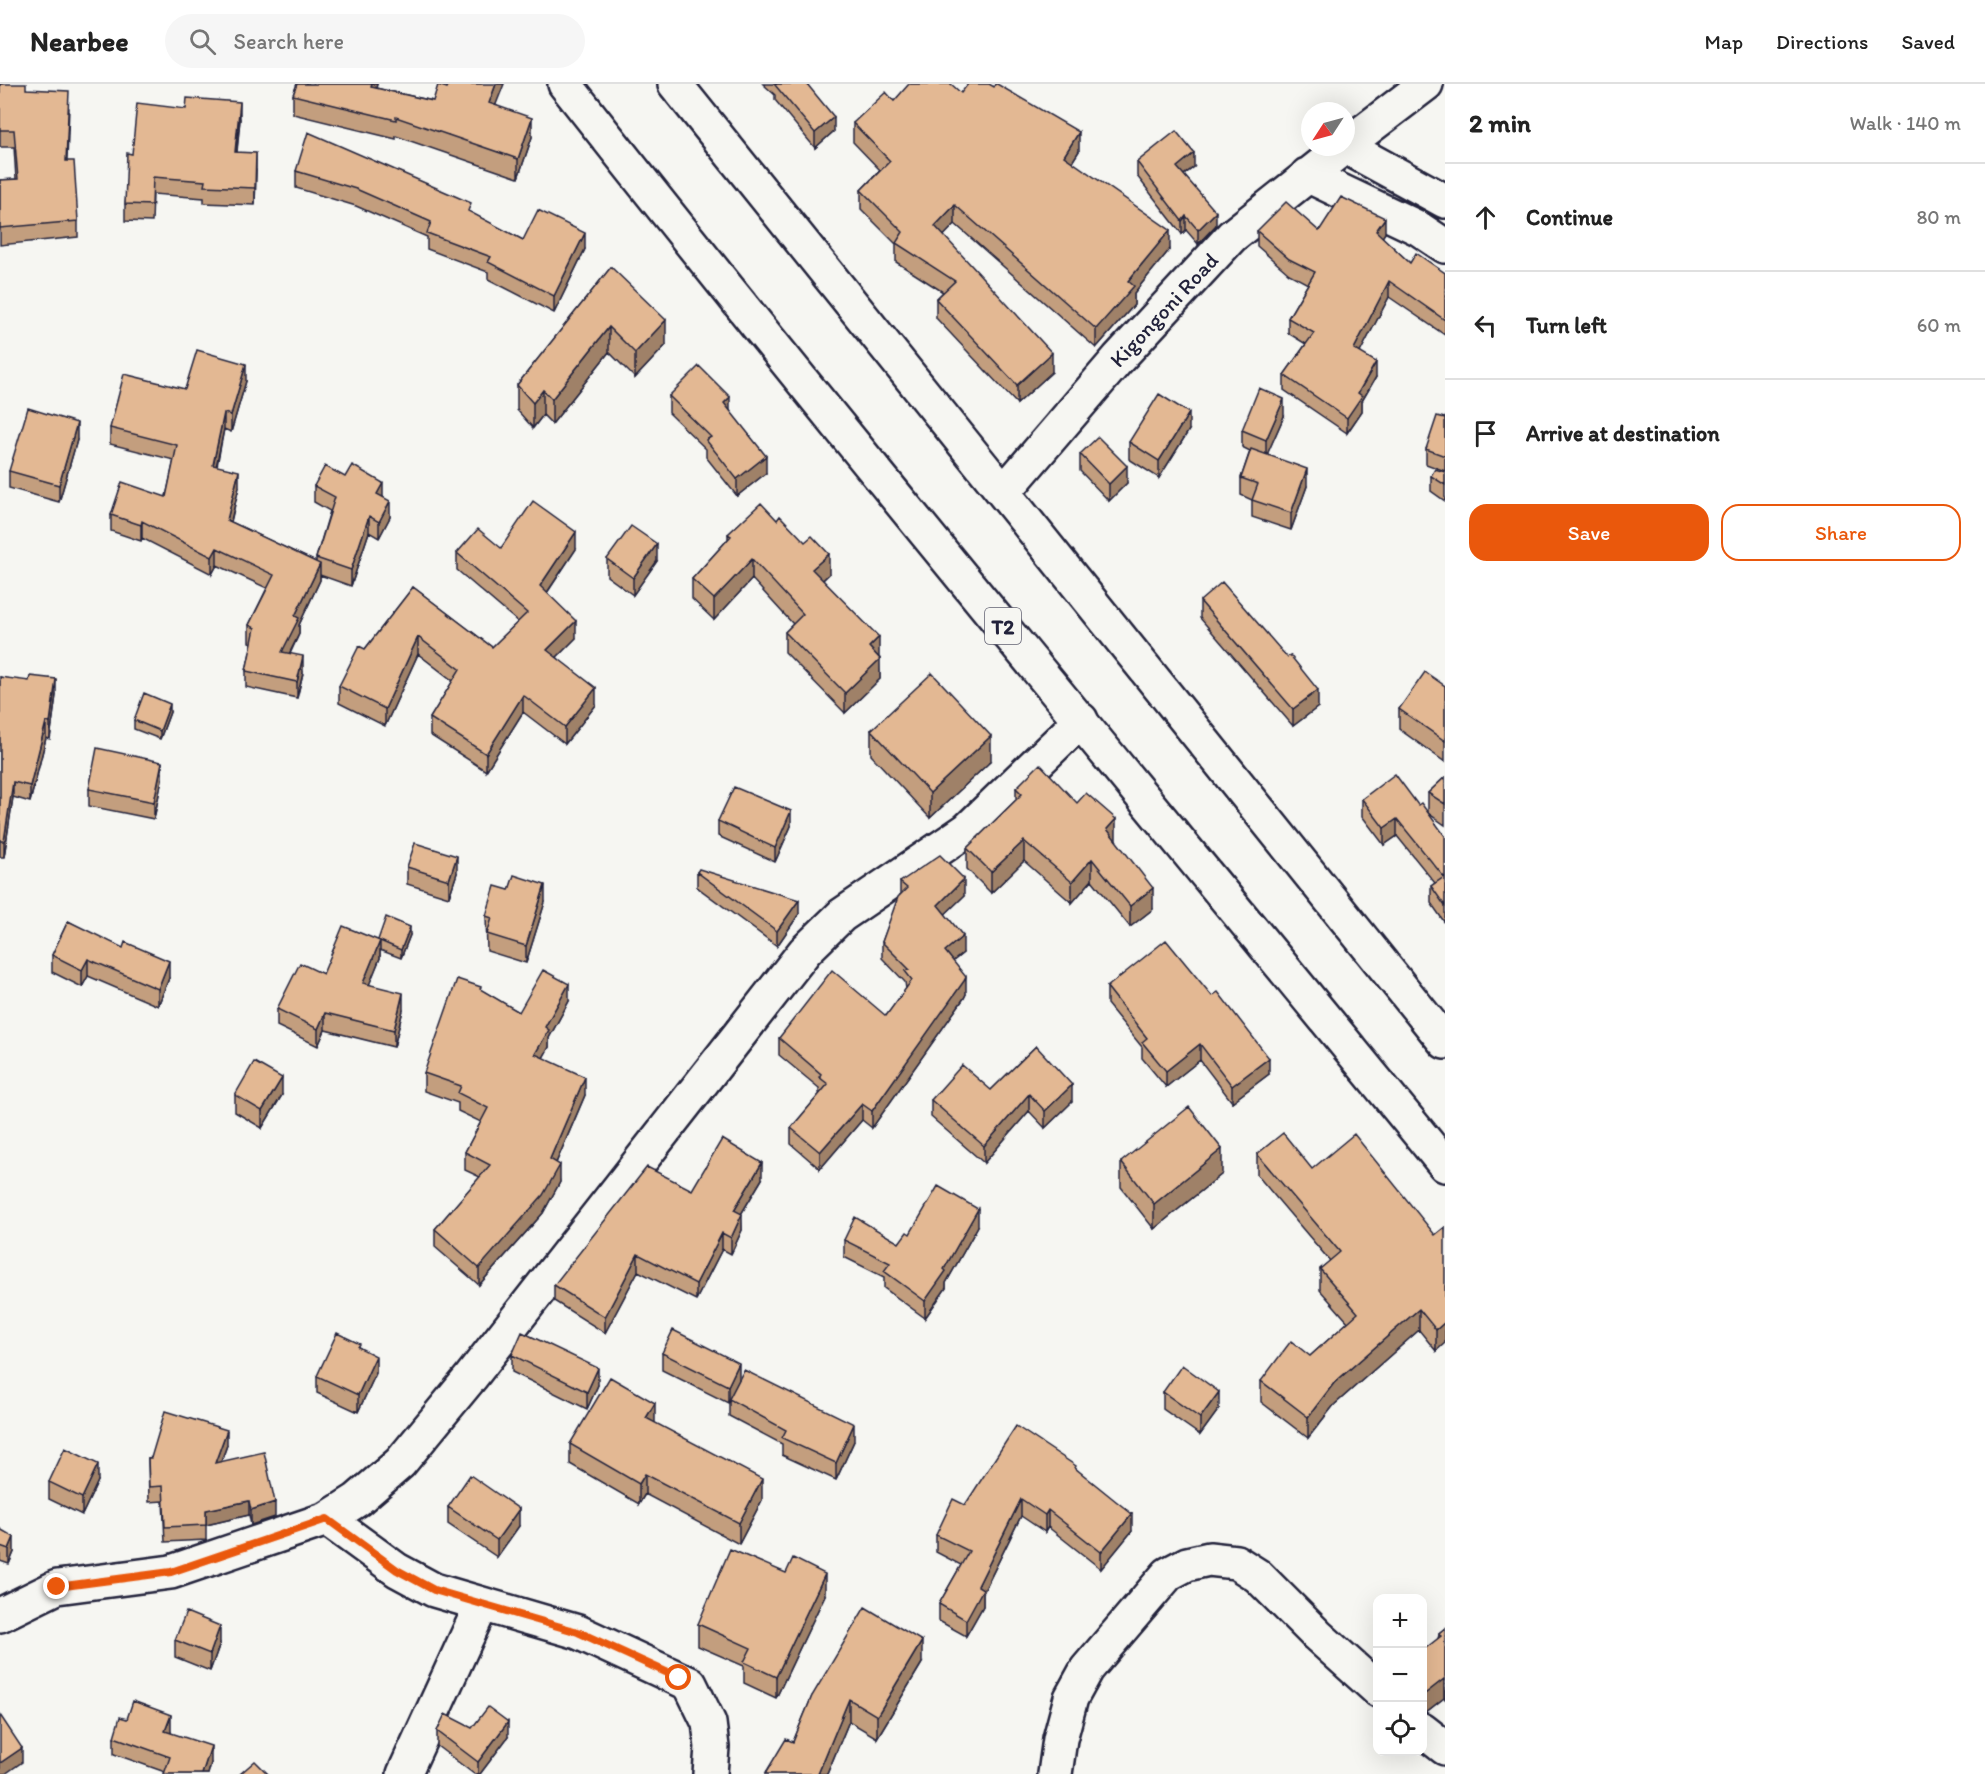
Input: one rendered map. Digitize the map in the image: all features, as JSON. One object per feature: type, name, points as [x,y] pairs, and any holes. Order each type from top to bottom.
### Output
[{"type":"main road","name":"T2","points":[[565,84],[919,528],[1081,720],[1445,1165]]},
{"type":"main road","points":[[675,84],[1445,1042]]},
{"type":"main road","name":"Kigongoni Road","points":[[1355,138],[1426,84]]},
{"type":"main road","points":[[1355,152],[1445,201]]},
{"type":"main road","name":"Kigongoni Road","points":[[1004,492],[1118,359],[1232,236],[1332,156]]},
{"type":"main road","points":[[1307,175],[1418,228],[1445,246]]},
{"type":"main road","points":[[0,1615],[57,1587],[171,1572],[327,1519],[357,1500],[400,1463],[805,951],[842,915],[967,830],[1081,720]]},
{"type":"main road","points":[[327,1519],[416,1582],[434,1590],[578,1632],[690,1684],[709,1723],[712,1747],[710,1774]]},
{"type":"main road","points":[[1055,1774],[1060,1739],[1071,1698],[1087,1669],[1168,1574],[1187,1564],[1209,1559],[1236,1562],[1258,1576],[1373,1686]]},
{"type":"main road","points":[[404,1774],[482,1604]]},
{"type":"main road","points":[[1427,1734],[1445,1748]]},
{"type":"building","points":[[0,84],[26,84],[26,89],[69,91],[66,161],[74,161],[78,221],[0,228],[0,180],[18,179],[14,130],[0,130]]},
{"type":"building","points":[[297,84],[372,84],[371,87],[433,101],[438,85],[447,88],[448,84],[496,84],[489,103],[532,118],[518,159],[396,117],[396,120],[293,95]]},
{"type":"building","points":[[807,84],[834,117],[815,133],[775,85]]},
{"type":"building","points":[[909,84],[951,84],[961,93],[968,84],[989,84],[994,87],[997,84],[1079,132],[1064,156],[1170,230],[1128,281],[1134,286],[1096,329],[955,205],[935,226],[1052,353],[1017,385],[936,299],[955,281],[896,243],[903,232],[861,190],[890,161],[853,123],[886,92],[894,101]]},
{"type":"building","points":[[187,98],[240,102],[235,152],[256,153],[255,188],[204,186],[205,181],[153,177],[152,205],[125,204],[127,153],[132,154],[137,103],[186,109]]},
{"type":"building","points":[[1176,131],[1194,153],[1177,167],[1216,212],[1198,230],[1186,216],[1182,221],[1137,162]]},
{"type":"building","points":[[308,132],[471,203],[468,211],[523,240],[538,210],[585,233],[554,296],[488,262],[491,257],[427,233],[431,222],[356,189],[296,171]]},
{"type":"building","points":[[1341,197],[1385,218],[1376,231],[1410,263],[1416,253],[1445,273],[1445,320],[1389,281],[1354,349],[1376,362],[1358,393],[1362,396],[1347,418],[1284,375],[1314,333],[1288,318],[1315,272],[1289,259],[1257,231],[1286,202],[1319,231]]},
{"type":"building","points":[[611,267],[666,320],[635,353],[609,327],[552,399],[543,390],[533,403],[517,385]]},
{"type":"building","points":[[197,350],[246,364],[231,415],[224,413],[213,465],[239,471],[227,520],[320,564],[295,616],[299,618],[282,652],[303,656],[297,682],[246,671],[255,628],[249,625],[274,575],[217,548],[212,557],[142,521],[141,525],[111,515],[122,482],[166,497],[177,445],[110,428],[124,374],[185,389]]},
{"type":"building","points":[[699,366],[730,397],[724,403],[766,456],[737,479],[706,440],[711,437],[669,396]]},
{"type":"building","points":[[1259,388],[1284,399],[1266,440],[1242,430]]},
{"type":"building","points":[[1159,394],[1189,413],[1159,461],[1129,442]]},
{"type":"building","points":[[28,408],[77,423],[59,485],[9,471]]},
{"type":"building","points":[[1437,416],[1445,418],[1445,456],[1426,449]]},
{"type":"building","points":[[1098,437],[1127,466],[1109,484],[1080,454]]},
{"type":"building","points":[[1251,449],[1307,469],[1291,513],[1252,500],[1258,484],[1241,478]]},
{"type":"building","points":[[352,465],[383,483],[377,494],[390,501],[379,522],[369,516],[351,570],[316,558],[335,497],[314,486],[325,466],[345,477]]},
{"type":"building","points":[[1435,469],[1445,472],[1445,485],[1431,476]]},
{"type":"building","points":[[533,501],[576,532],[540,586],[576,621],[547,650],[596,688],[565,727],[523,695],[486,754],[430,718],[460,669],[418,637],[385,709],[339,686],[359,646],[365,649],[413,587],[492,647],[527,613],[457,553],[478,529],[501,548]]},
{"type":"building","points":[[761,503],[777,520],[780,516],[805,542],[812,536],[829,554],[812,569],[879,637],[869,647],[880,659],[845,693],[785,632],[803,614],[752,559],[714,599],[692,579],[731,536],[728,534]]},
{"type":"building","points":[[631,526],[657,544],[633,578],[607,559]]},
{"type":"building","points":[[1222,582],[1287,657],[1290,655],[1318,690],[1293,709],[1200,601]]},
{"type":"building","points":[[1425,672],[1445,686],[1445,741],[1399,709]]},
{"type":"building","points":[[932,673],[991,736],[930,793],[871,730]]},
{"type":"building","points":[[30,676],[56,679],[50,723],[46,722],[30,786],[13,782],[4,841],[0,841],[0,677],[29,681]]},
{"type":"building","points":[[144,693],[170,704],[160,731],[134,720]]},
{"type":"building","points":[[97,748],[162,762],[154,802],[89,789]]},
{"type":"building","points":[[1040,764],[1077,803],[1086,793],[1116,819],[1107,829],[1153,888],[1130,906],[1092,859],[1072,882],[1024,841],[991,872],[967,848],[1022,794],[1016,788]]},
{"type":"building","points":[[1395,774],[1418,805],[1421,803],[1445,836],[1445,906],[1431,886],[1444,877],[1397,819],[1384,828],[1362,799]]},
{"type":"building","points":[[1445,777],[1445,804],[1428,793]]},
{"type":"building","points":[[734,787],[791,811],[775,848],[718,821]]},
{"type":"building","points":[[415,843],[457,856],[449,880],[407,867]]},
{"type":"building","points":[[940,855],[964,879],[938,905],[963,936],[945,951],[966,977],[872,1111],[862,1104],[820,1152],[791,1128],[828,1084],[819,1077],[821,1074],[779,1038],[832,970],[886,1016],[912,980],[905,971],[909,969],[882,942],[898,897],[907,888],[900,882]]},
{"type":"building","points":[[699,869],[799,900],[777,931],[697,872]]},
{"type":"building","points":[[514,875],[545,885],[526,946],[487,934],[492,918],[486,916],[495,886],[509,890]]},
{"type":"building","points":[[386,917],[410,927],[401,950],[378,940]]},
{"type":"building","points":[[68,921],[123,948],[125,942],[169,961],[158,989],[88,959],[82,970],[52,955]]},
{"type":"building","points":[[343,926],[380,941],[363,983],[403,993],[394,1030],[325,1013],[318,1029],[277,1009],[300,963],[323,974]]},
{"type":"building","points":[[1166,940],[1212,996],[1218,992],[1269,1058],[1232,1086],[1200,1044],[1166,1071],[1142,1042],[1147,1038],[1107,987]]},
{"type":"building","points":[[543,970],[569,984],[545,1027],[549,1030],[535,1054],[585,1077],[550,1159],[560,1165],[543,1195],[479,1268],[435,1229],[490,1165],[465,1152],[488,1108],[458,1093],[461,1086],[424,1073],[457,979],[481,987],[480,989],[519,1012]]},
{"type":"building","points":[[1036,1046],[1072,1085],[1045,1111],[1029,1094],[984,1146],[931,1100],[962,1065],[991,1090]]},
{"type":"building","points":[[254,1062],[282,1078],[262,1111],[235,1095]]},
{"type":"building","points":[[1189,1107],[1222,1149],[1154,1204],[1121,1162]]},
{"type":"building","points":[[1283,1133],[1312,1169],[1354,1134],[1435,1235],[1445,1227],[1445,1322],[1436,1330],[1419,1309],[1334,1383],[1308,1417],[1261,1381],[1291,1341],[1310,1356],[1358,1313],[1320,1269],[1340,1252],[1257,1154]]},
{"type":"building","points":[[722,1139],[762,1163],[734,1210],[742,1214],[731,1238],[722,1233],[696,1284],[638,1254],[605,1317],[554,1285],[647,1167],[692,1190]]},
{"type":"building","points":[[938,1186],[978,1209],[944,1269],[946,1271],[925,1301],[884,1271],[890,1263],[844,1240],[855,1217],[899,1243],[907,1232],[910,1234]]},
{"type":"building","points":[[673,1330],[739,1363],[728,1386],[662,1353]]},
{"type":"building","points":[[522,1332],[598,1368],[587,1392],[512,1355]]},
{"type":"building","points":[[337,1333],[360,1344],[358,1347],[376,1356],[358,1395],[317,1376]]},
{"type":"building","points":[[1182,1365],[1219,1392],[1200,1418],[1163,1392]]},
{"type":"building","points":[[744,1370],[854,1424],[836,1463],[782,1438],[786,1430],[729,1399]]},
{"type":"building","points":[[610,1377],[655,1403],[646,1418],[762,1479],[739,1523],[645,1474],[639,1484],[570,1444]]},
{"type":"building","points":[[165,1411],[227,1430],[215,1463],[264,1452],[275,1502],[251,1510],[249,1501],[206,1510],[206,1525],[165,1527],[163,1486],[149,1487],[148,1458],[151,1458]]},
{"type":"building","points":[[1016,1426],[1076,1466],[1075,1468],[1132,1514],[1101,1552],[1048,1510],[1045,1515],[1021,1499],[978,1586],[983,1589],[966,1620],[939,1604],[969,1551],[936,1535],[953,1499],[965,1505]]},
{"type":"building","points":[[65,1448],[98,1464],[82,1498],[49,1482]]},
{"type":"building","points":[[470,1475],[519,1509],[497,1540],[448,1507]]},
{"type":"building","points":[[0,1529],[14,1537],[9,1549],[0,1546]]},
{"type":"building","points":[[730,1549],[786,1573],[793,1558],[825,1574],[776,1677],[744,1662],[751,1648],[698,1624]]},
{"type":"building","points":[[865,1607],[922,1641],[877,1716],[849,1699],[818,1774],[765,1774],[786,1739],[793,1742],[812,1696]]},
{"type":"building","points":[[186,1612],[220,1626],[210,1654],[175,1640]]},
{"type":"building","points":[[1445,1628],[1445,1680],[1427,1692],[1427,1647],[1441,1636],[1439,1633]]},
{"type":"building","points":[[133,1701],[171,1715],[165,1731],[211,1746],[202,1774],[164,1774],[170,1757],[114,1737],[120,1717],[127,1719]]},
{"type":"building","points":[[488,1707],[508,1722],[478,1762],[437,1731],[445,1714],[472,1728]]},
{"type":"building","points":[[0,1715],[22,1748],[0,1763]]},
{"type":"building","points":[[255,1761],[268,1774],[240,1774]]},
{"type":"route","points":[[57,1587],[171,1572],[327,1519],[416,1582],[434,1590],[578,1632],[679,1678]]}]
